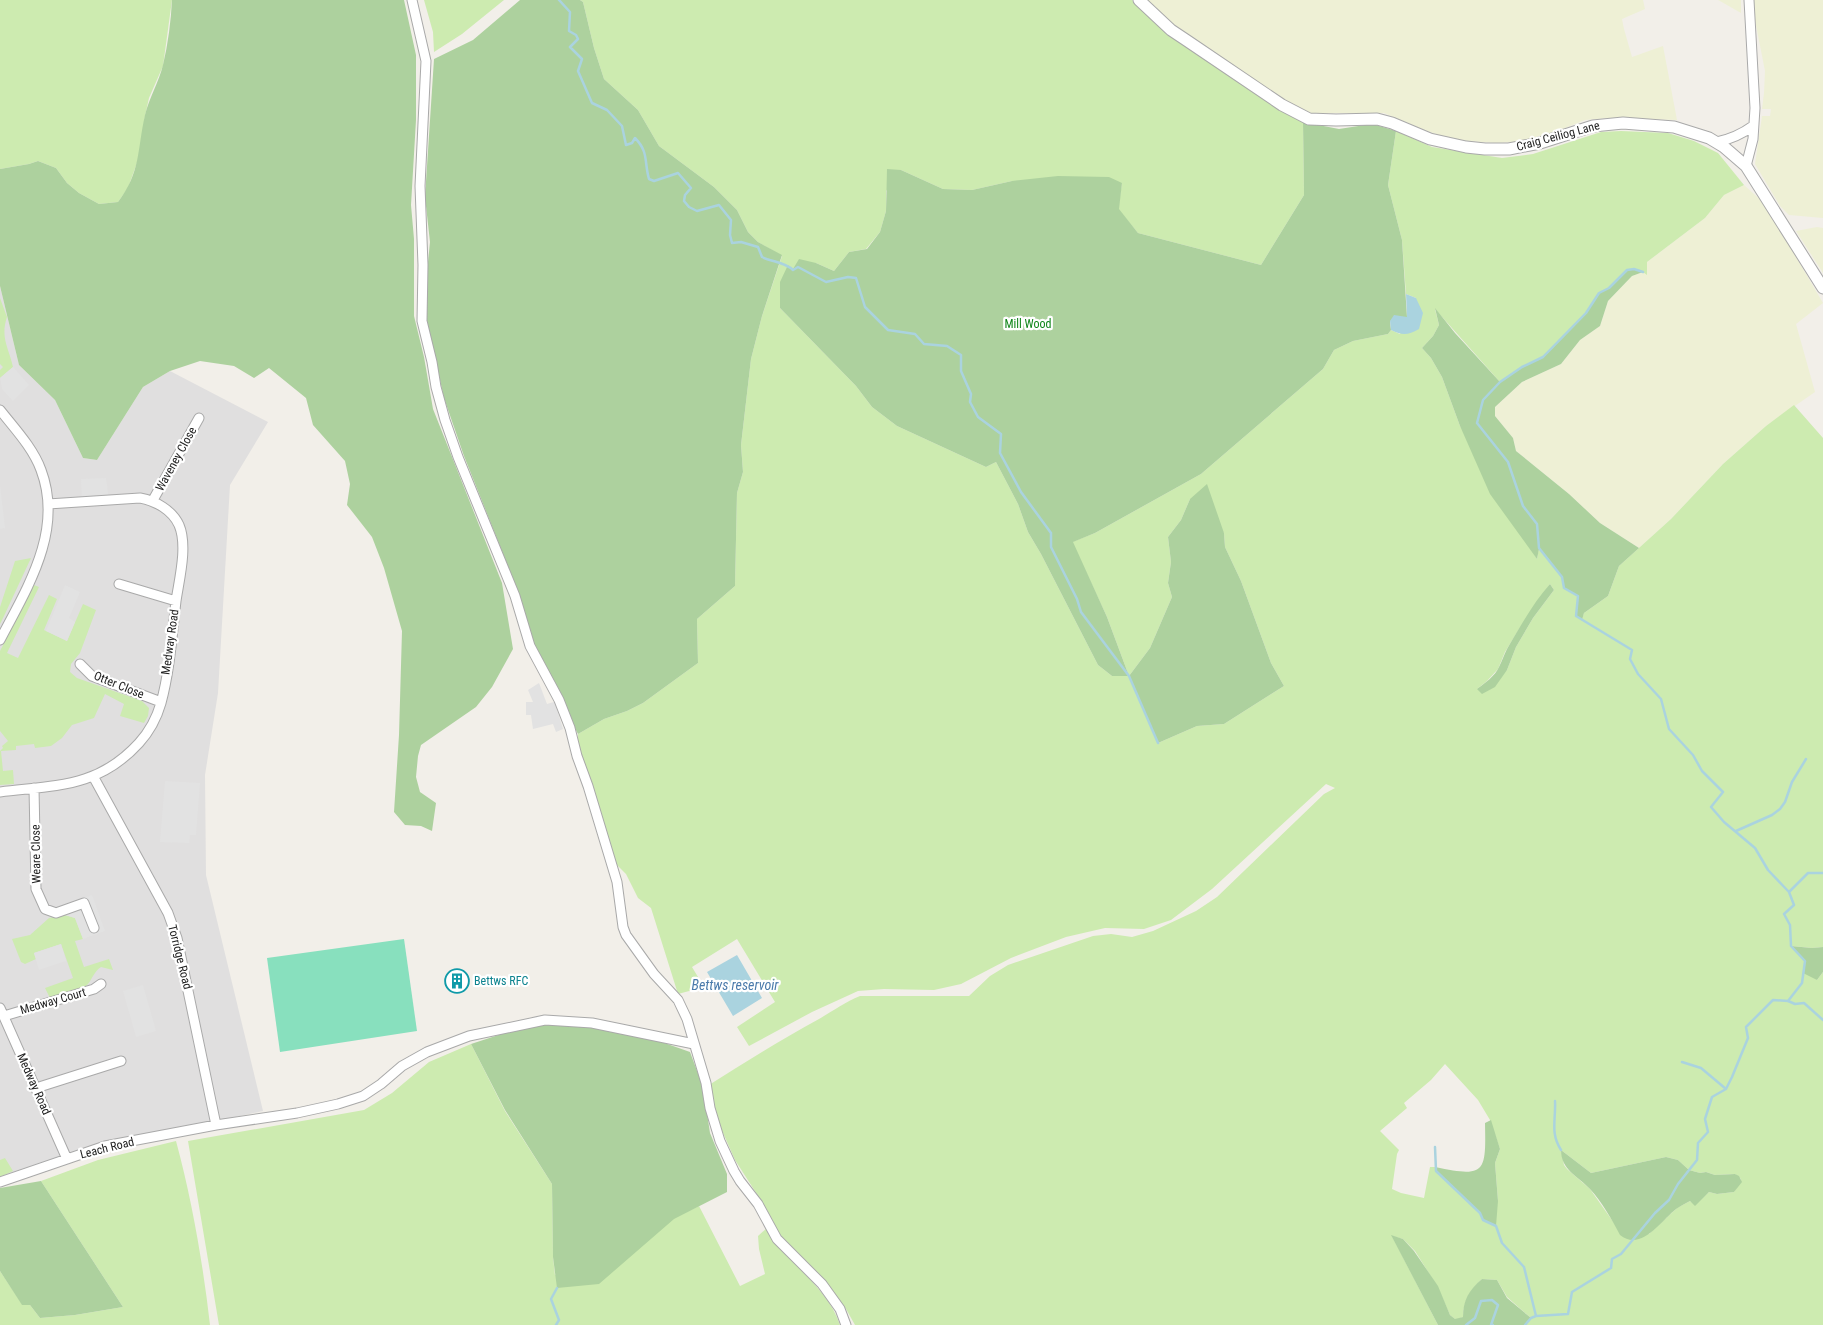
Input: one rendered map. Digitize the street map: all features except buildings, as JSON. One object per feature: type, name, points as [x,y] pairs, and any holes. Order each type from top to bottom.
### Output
[{"type":"street","points":[[412,0],[426,61],[420,186],[423,265],[422,321],[436,387],[458,457],[515,596],[530,646],[559,700],[570,728],[576,756],[588,786],[617,882],[623,927],[626,935],[654,974],[678,1000],[686,1019],[706,1083],[710,1108],[720,1141],[740,1181],[758,1204],[777,1239],[822,1284],[840,1309],[846,1325]]},
{"type":"street","name":"Craig Ceiliog Lane","points":[[1138,0],[1186,40],[1282,105],[1309,119],[1377,119],[1392,123],[1430,139],[1485,149],[1509,149],[1540,143],[1593,126],[1623,123],[1674,128],[1692,132],[1717,142],[1732,152],[1746,166],[1823,288]]},
{"type":"street","points":[[1746,166],[1753,139],[1755,108],[1755,84],[1748,0]]},
{"type":"street","points":[[1717,142],[1743,134],[1753,126]]},
{"type":"street","points":[[0,410],[34,455],[41,470],[48,504],[48,523],[40,560],[0,640]]},
{"type":"street","name":"Waveney Close","points":[[153,500],[199,418]]},
{"type":"street","points":[[48,504],[140,498],[153,500]]},
{"type":"street","name":"Medway Road","points":[[0,792],[64,785],[93,776],[121,759],[140,742],[156,716],[161,702],[169,663],[182,560],[182,535],[173,517],[153,500]]},
{"type":"street","points":[[119,584],[176,601]]},
{"type":"street","name":"Otter Close","points":[[80,664],[92,676],[161,702]]},
{"type":"street","name":"Torridge Road","points":[[93,776],[168,913],[177,938],[216,1125]]},
{"type":"street","name":"Weare Close","points":[[34,788],[36,889],[44,909],[56,913],[84,903],[94,928]]},
{"type":"street","name":"Medway Court","points":[[2,1012],[94,989],[101,984]]},
{"type":"street","name":"Medway Road","points":[[2,1012],[66,1159]]},
{"type":"street","name":"Leach Road","points":[[0,1182],[105,1146],[216,1125],[297,1113],[338,1104],[363,1096],[402,1066],[426,1052],[468,1036],[545,1020],[592,1023],[694,1044]]},
{"type":"street","points":[[36,1088],[121,1061]]},
{"type":"shaded area","points":[[0,286],[19,365],[55,400],[83,458],[97,460],[143,387],[170,371],[268,422],[230,485],[218,693],[205,775],[206,875],[263,1111],[105,1146],[0,1182]]},
{"type":"shaded area","points":[[13,367],[29,385],[13,401],[2,389],[0,378]]},
{"type":"shaded area","points":[[106,478],[109,500],[82,501],[81,479]]},
{"type":"shaded area","points":[[0,485],[5,528],[0,529]]},
{"type":"shaded area","points":[[65,585],[80,592],[69,618],[75,622],[67,641],[46,631]]},
{"type":"shaded area","points":[[539,683],[547,704],[557,701],[556,706],[563,729],[556,732],[553,724],[533,729],[531,715],[526,715],[526,702],[533,702],[528,690]]},
{"type":"shaded area","points":[[165,781],[200,783],[196,835],[190,835],[189,843],[160,842]]},
{"type":"shaded area","points":[[92,895],[105,931],[83,939],[75,918],[65,915],[71,903]]},
{"type":"shaded area","points":[[61,944],[66,961],[39,970],[34,953]]},
{"type":"shaded area","points":[[143,985],[156,1031],[136,1037],[123,991]]},
{"type":"green space","points":[[0,0],[172,0],[163,66],[149,98],[139,157],[128,188],[118,202],[99,204],[79,193],[67,183],[56,168],[38,161],[0,169]]},
{"type":"green space","points":[[172,0],[404,0],[416,55],[416,120],[411,205],[414,239],[414,316],[424,357],[433,409],[502,583],[513,649],[492,687],[476,707],[421,745],[416,777],[420,792],[436,803],[432,831],[421,826],[405,825],[394,812],[399,735],[402,631],[384,568],[372,537],[347,505],[350,484],[345,461],[313,425],[306,398],[269,368],[254,378],[234,366],[200,361],[170,371],[143,387],[97,460],[83,458],[55,400],[19,365],[0,286],[0,169],[38,161],[56,168],[67,183],[79,193],[99,204],[118,202],[135,171],[145,115],[163,65],[169,33]]},
{"type":"green space","points":[[424,0],[504,0],[462,34],[434,52],[433,32]]},
{"type":"green space","points":[[520,0],[580,0],[583,2],[604,79],[638,110],[659,146],[714,187],[737,210],[748,232],[758,242],[782,255],[762,316],[751,359],[741,445],[743,472],[737,493],[735,586],[697,619],[698,663],[643,703],[604,719],[578,734],[533,647],[516,586],[464,456],[444,398],[426,318],[426,282],[430,242],[425,197],[434,59],[473,40]]},
{"type":"green space","points":[[580,0],[1132,0],[1180,42],[1198,55],[1303,122],[1304,195],[1261,265],[1138,233],[1118,209],[1122,183],[1012,181],[972,190],[943,189],[901,170],[886,191],[886,211],[880,232],[866,249],[849,252],[834,271],[816,263],[793,270],[788,265],[780,308],[856,386],[872,407],[897,426],[986,467],[996,462],[1018,504],[1028,532],[1098,665],[1112,676],[1129,676],[1107,617],[1072,542],[1095,533],[1201,474],[1323,369],[1334,350],[1353,341],[1388,334],[1391,330],[1400,334],[1416,298],[1406,294],[1402,240],[1388,185],[1396,131],[1432,147],[1502,158],[1533,154],[1601,132],[1621,131],[1668,133],[1694,141],[1718,153],[1744,185],[1724,195],[1705,218],[1647,262],[1647,275],[1643,272],[1627,270],[1609,288],[1599,293],[1586,313],[1543,357],[1522,367],[1500,382],[1435,309],[1439,325],[1433,336],[1422,348],[1431,358],[1442,377],[1460,426],[1537,559],[1539,548],[1562,577],[1564,588],[1578,596],[1576,616],[1582,619],[1584,613],[1608,596],[1619,566],[1671,519],[1723,464],[1766,426],[1794,405],[1823,438],[1823,947],[1792,946],[1805,961],[1817,980],[1823,972],[1823,1325],[1525,1325],[1531,1318],[1507,1297],[1497,1280],[1482,1279],[1468,1296],[1464,1306],[1463,1317],[1456,1320],[1450,1315],[1437,1286],[1415,1251],[1403,1239],[1392,1236],[1438,1325],[855,1325],[846,1309],[824,1280],[783,1240],[767,1210],[735,1160],[716,1117],[709,1085],[777,1043],[860,996],[969,996],[990,976],[1008,965],[1093,936],[1111,934],[1132,937],[1153,931],[1196,911],[1217,897],[1324,794],[1335,788],[1326,784],[1212,889],[1171,920],[1144,929],[1105,928],[1066,937],[1011,958],[961,984],[934,990],[884,989],[858,991],[812,1012],[749,1046],[737,1027],[775,1002],[737,939],[692,967],[704,987],[678,994],[651,908],[638,898],[626,874],[615,863],[577,742],[578,734],[604,719],[643,703],[698,663],[697,619],[735,586],[737,493],[743,472],[741,445],[751,359],[762,316],[782,256],[758,242],[748,232],[737,210],[714,187],[659,146],[638,110],[604,79],[583,2]],"holes":[[[1190,499],[1224,533],[1225,547],[1241,581],[1271,663],[1284,686],[1224,724],[1197,726],[1158,743],[1129,676],[1150,648],[1172,597],[1168,583],[1171,562],[1168,537],[1181,520]],[[1550,584],[1554,590],[1533,618],[1516,647],[1507,670],[1477,689],[1498,669],[1505,652]],[[1445,1064],[1478,1100],[1490,1120],[1500,1149],[1495,1163],[1498,1201],[1483,1220],[1480,1213],[1436,1171],[1435,1167],[1430,1167],[1424,1198],[1392,1189],[1399,1150],[1380,1131],[1407,1108],[1404,1103],[1431,1080]],[[1561,1150],[1591,1173],[1666,1157],[1678,1160],[1689,1170],[1715,1175],[1735,1174],[1741,1179],[1734,1192],[1717,1194],[1709,1192],[1695,1205],[1690,1201],[1677,1208],[1649,1234],[1614,1223],[1590,1189],[1564,1165]]]},
{"type":"green space","points":[[1145,0],[1643,0],[1645,9],[1622,19],[1624,29],[1632,57],[1663,46],[1677,120],[1609,118],[1585,120],[1528,141],[1496,143],[1455,140],[1424,130],[1384,113],[1311,113],[1290,103],[1182,32]]},
{"type":"green space","points":[[1718,0],[1741,0],[1741,13],[1720,1]]},
{"type":"green space","points":[[1751,0],[1823,0],[1823,218],[1789,215],[1780,206],[1755,164],[1762,116],[1770,116],[1771,109],[1762,109],[1765,71]]},
{"type":"green space","name":"Mill Wood","points":[[1303,122],[1339,129],[1376,125],[1396,131],[1388,185],[1402,240],[1407,317],[1390,321],[1391,330],[1388,334],[1353,341],[1334,350],[1323,369],[1201,474],[1095,533],[1073,542],[1107,617],[1129,676],[1112,676],[1098,665],[1028,532],[1018,504],[996,462],[986,467],[897,426],[872,407],[856,386],[780,308],[780,282],[788,265],[793,269],[799,259],[816,263],[834,271],[849,252],[867,249],[880,232],[886,211],[887,169],[901,170],[943,189],[972,190],[1012,181],[1058,176],[1109,177],[1122,183],[1119,209],[1138,233],[1261,265],[1304,195]]},
{"type":"green space","points":[[1744,185],[1765,204],[1823,303],[1796,324],[1815,392],[1766,426],[1723,464],[1671,519],[1639,548],[1600,523],[1569,494],[1516,451],[1513,438],[1495,416],[1495,407],[1522,382],[1561,364],[1580,340],[1600,326],[1608,301],[1632,276],[1643,272],[1647,262],[1705,218],[1724,195]]},
{"type":"green space","points":[[1817,227],[1823,228],[1823,273],[1796,231]]},
{"type":"green space","points":[[1634,269],[1643,272],[1632,276],[1608,301],[1600,326],[1580,340],[1561,364],[1522,382],[1495,407],[1495,416],[1513,438],[1516,451],[1569,494],[1600,523],[1639,548],[1619,566],[1608,596],[1584,613],[1582,620],[1576,616],[1578,596],[1564,588],[1562,577],[1539,549],[1537,559],[1490,494],[1460,426],[1442,377],[1431,358],[1422,348],[1433,336],[1439,325],[1435,308],[1500,382],[1522,367],[1543,357],[1586,313],[1599,293],[1609,288],[1627,270]]},
{"type":"green space","points":[[0,298],[7,317],[4,331],[13,367],[0,378],[0,370],[3,367],[0,364]]},
{"type":"green space","points":[[1207,484],[1224,533],[1225,547],[1241,581],[1271,663],[1284,686],[1224,724],[1197,726],[1158,743],[1129,676],[1150,648],[1172,597],[1168,583],[1171,562],[1168,537],[1181,520],[1190,499]]},
{"type":"green space","points":[[31,558],[0,624],[0,607],[15,561]]},
{"type":"green space","points":[[1550,584],[1554,590],[1533,618],[1516,647],[1507,670],[1495,687],[1482,694],[1477,689],[1490,679],[1497,670],[1522,624]]},
{"type":"green space","points":[[34,585],[39,587],[7,653],[18,658],[49,595],[57,599],[44,630],[67,641],[83,604],[96,610],[80,653],[71,664],[70,672],[77,678],[142,701],[149,708],[148,716],[144,723],[120,716],[124,704],[105,694],[94,718],[72,725],[62,738],[51,746],[35,748],[34,744],[16,746],[16,750],[1,751],[3,771],[13,770],[14,784],[0,785],[0,751],[3,748],[2,746],[8,741],[0,731],[0,651]]},
{"type":"green space","points":[[65,915],[75,918],[83,939],[75,941],[84,967],[109,959],[113,970],[101,967],[86,986],[50,998],[45,988],[73,978],[61,944],[34,953],[36,959],[25,964],[21,962],[12,939],[30,935],[49,918]]},
{"type":"green space","points":[[404,939],[417,1031],[280,1052],[267,958]]},
{"type":"green space","points":[[1791,946],[1823,947],[1823,972],[1817,980],[1803,973],[1805,961]]},
{"type":"green space","points":[[545,1020],[639,1034],[690,1052],[703,1087],[710,1133],[727,1174],[727,1192],[674,1219],[599,1284],[557,1288],[553,1257],[552,1184],[505,1110],[471,1044]]},
{"type":"green space","points":[[471,1044],[505,1111],[552,1184],[555,1275],[699,1206],[740,1286],[765,1274],[758,1236],[768,1227],[822,1293],[837,1316],[840,1325],[219,1325],[188,1141],[364,1110],[392,1093],[429,1062]]},
{"type":"green space","points":[[1491,1120],[1500,1149],[1495,1163],[1498,1201],[1496,1226],[1483,1220],[1480,1213],[1436,1171],[1435,1167],[1464,1172],[1480,1168],[1485,1152],[1485,1123]]},
{"type":"green space","points":[[176,1141],[196,1232],[210,1325],[0,1325],[0,1271],[22,1304],[30,1305],[40,1318],[75,1315],[123,1307],[41,1181],[98,1160]]},
{"type":"green space","points":[[1561,1150],[1591,1173],[1666,1157],[1678,1160],[1689,1170],[1700,1173],[1706,1172],[1715,1175],[1735,1174],[1739,1176],[1742,1182],[1734,1192],[1717,1194],[1709,1192],[1695,1206],[1690,1201],[1676,1209],[1650,1233],[1636,1240],[1628,1239],[1620,1235],[1594,1194],[1567,1168]]},
{"type":"green space","points":[[5,1158],[13,1171],[0,1177],[0,1160]]},
{"type":"green space","points":[[41,1181],[123,1307],[75,1315],[40,1318],[30,1305],[22,1305],[0,1271],[0,1188]]},
{"type":"green space","points":[[1391,1235],[1403,1239],[1414,1251],[1438,1286],[1450,1315],[1455,1319],[1463,1317],[1464,1305],[1468,1296],[1482,1279],[1497,1280],[1507,1298],[1531,1318],[1525,1325],[1438,1325]]},
{"type":"water","points":[[1406,294],[1416,298],[1423,313],[1419,329],[1408,334],[1402,334],[1391,330],[1390,321],[1394,315],[1407,317]]},
{"type":"water","name":"Bettws reservoir","points":[[737,955],[762,998],[733,1016],[707,972]]},
{"type":"waterway","points":[[559,0],[570,12],[569,31],[576,35],[578,39],[570,47],[582,59],[578,71],[592,103],[607,110],[622,126],[626,145],[632,143],[635,138],[639,143],[644,153],[649,179],[654,181],[678,173],[691,188],[685,195],[684,201],[689,207],[697,211],[719,205],[731,220],[730,235],[732,243],[741,242],[758,247],[762,257],[786,265],[793,270],[798,267],[826,282],[848,277],[856,278],[865,307],[888,330],[915,334],[924,344],[947,346],[961,355],[961,371],[971,394],[970,402],[978,417],[1001,434],[1000,453],[1021,492],[1051,533],[1051,547],[1077,599],[1081,612],[1129,676],[1158,743]]},
{"type":"waterway","points":[[1525,1325],[1531,1318],[1536,1316],[1568,1314],[1572,1292],[1611,1268],[1612,1259],[1621,1254],[1655,1213],[1669,1200],[1678,1184],[1697,1160],[1698,1143],[1708,1132],[1705,1119],[1712,1097],[1726,1089],[1732,1077],[1748,1038],[1746,1027],[1773,1000],[1788,1001],[1802,983],[1805,961],[1791,946],[1790,925],[1784,914],[1794,905],[1789,892],[1768,870],[1755,848],[1724,822],[1711,807],[1723,792],[1702,771],[1693,755],[1669,729],[1661,699],[1638,674],[1630,659],[1632,650],[1576,616],[1578,596],[1564,588],[1562,577],[1539,548],[1537,524],[1523,506],[1508,462],[1477,423],[1483,400],[1500,382],[1522,367],[1543,357],[1586,313],[1599,293],[1609,288],[1627,270],[1634,269],[1643,272]]},
{"type":"waterway","points":[[1736,831],[1772,815],[1780,809],[1785,802],[1792,782],[1806,759]]},
{"type":"waterway","points":[[1789,892],[1808,873],[1823,873]]},
{"type":"waterway","points":[[1788,1001],[1795,1004],[1804,1003],[1823,1020]]},
{"type":"waterway","points":[[1682,1062],[1701,1068],[1726,1089]]},
{"type":"waterway","points":[[1555,1101],[1555,1132],[1561,1150]]},
{"type":"waterway","points":[[1435,1147],[1436,1171],[1480,1213],[1483,1220],[1496,1226],[1502,1243],[1524,1267],[1536,1316]]},
{"type":"waterway","points":[[556,1325],[559,1320],[551,1299],[557,1288]]},
{"type":"waterway","points":[[1466,1325],[1475,1318],[1481,1301],[1492,1300],[1498,1305],[1491,1325],[1493,1325]]},
{"type":"place","name":"Bettws RFC","points":[[457,981]]}]
